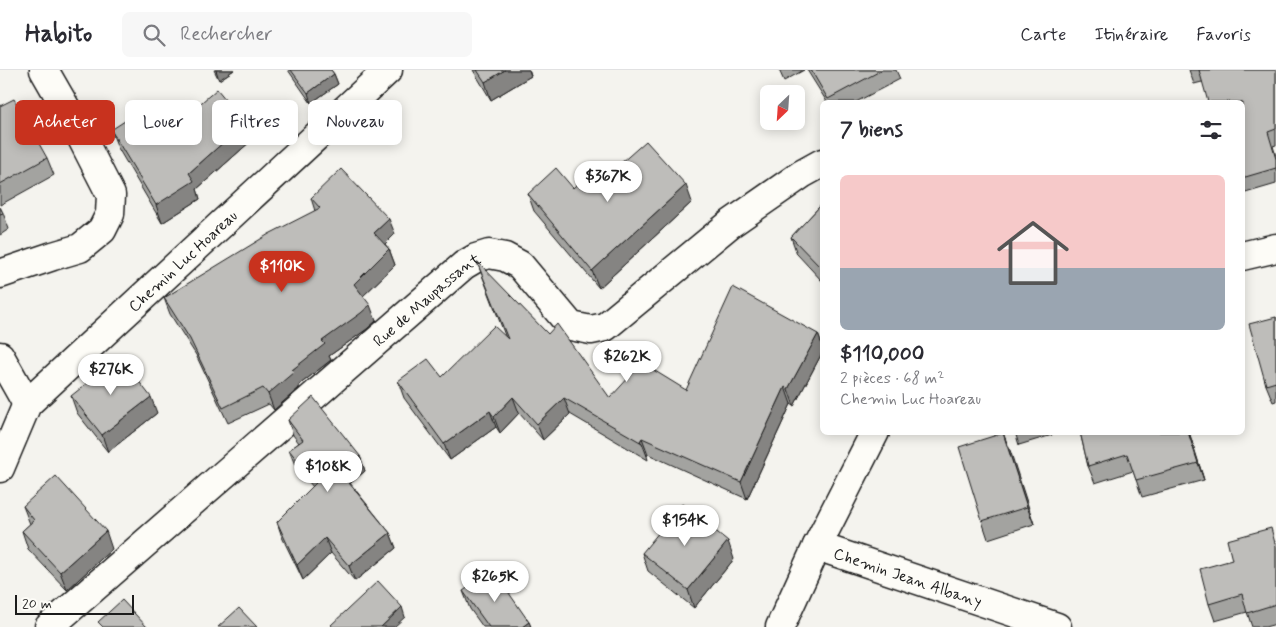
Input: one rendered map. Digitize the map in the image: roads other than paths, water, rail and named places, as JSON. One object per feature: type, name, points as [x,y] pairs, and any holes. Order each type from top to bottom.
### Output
[{"type":"street","points":[[0,274],[80,248],[102,230],[110,214],[111,195],[71,117],[44,70]]},
{"type":"street","name":"Chemin Luc Hoareau","points":[[0,468],[27,404],[388,70]]},
{"type":"street","name":"Rue de Maupassant","points":[[49,627],[464,265],[476,258],[489,254],[505,257],[520,265],[571,326],[591,330],[605,326],[730,224],[802,174],[820,164]]},
{"type":"street","points":[[1245,255],[1276,248]]},
{"type":"street","points":[[0,356],[27,404]]},
{"type":"street","points":[[780,627],[817,546],[872,435]]},
{"type":"street","name":"Chemin Jean Albany","points":[[817,546],[1057,627]]}]
